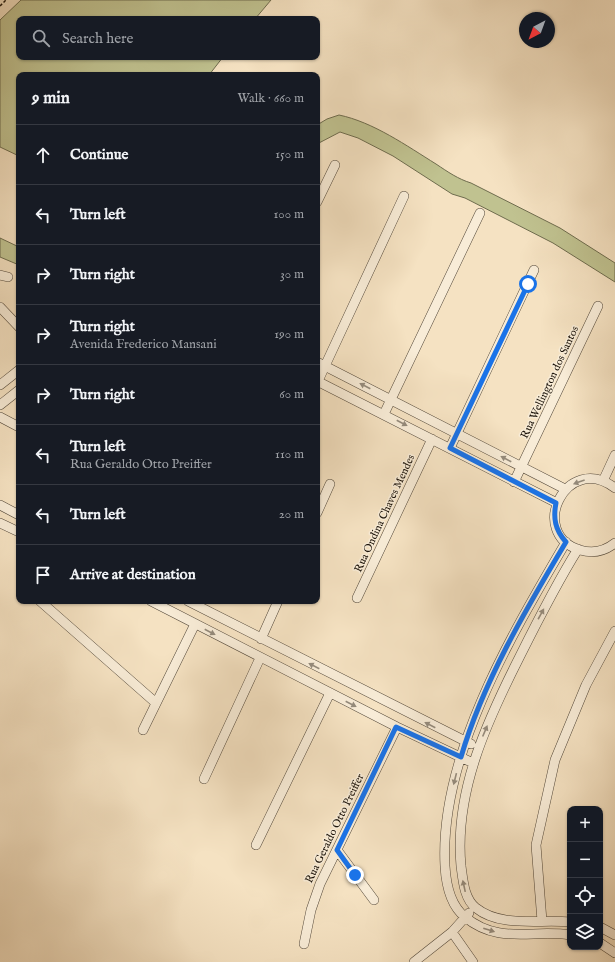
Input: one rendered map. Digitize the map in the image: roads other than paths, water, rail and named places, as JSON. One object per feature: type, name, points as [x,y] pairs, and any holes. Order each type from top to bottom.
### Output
[{"type":"street","points":[[320,195],[334,165]]},
{"type":"street","points":[[404,196],[321,364],[566,489]]},
{"type":"street","points":[[384,414],[480,213]]},
{"type":"street","points":[[450,448],[534,270]]},
{"type":"street","name":"Rua Wellington dos Santos","points":[[514,482],[598,306]]},
{"type":"street","points":[[0,307],[16,324]]},
{"type":"street","points":[[0,385],[16,372]]},
{"type":"street","points":[[320,382],[556,503]]},
{"type":"street","points":[[0,405],[16,392]]},
{"type":"street","points":[[0,417],[16,425]]},
{"type":"street","name":"Rua Ondina Chaves Mendes","points":[[357,598],[432,439]]},
{"type":"street","points":[[603,481],[615,455]]},
{"type":"street","points":[[614,548],[598,551],[578,549],[566,542],[556,525],[554,512],[556,503],[566,489],[583,480],[603,481],[615,487]]},
{"type":"street","points":[[320,506],[330,484]]},
{"type":"street","points":[[0,505],[16,513]]},
{"type":"street","points":[[0,522],[16,530]]},
{"type":"street","points":[[566,542],[526,610],[491,681],[465,742],[450,800],[444,850],[446,881],[452,901],[465,917],[483,928],[506,935],[567,935]]},
{"type":"street","points":[[567,922],[508,920],[487,916],[474,907],[466,893],[460,850],[464,807],[473,763],[478,747],[503,689],[536,622],[578,549]]},
{"type":"street","points":[[43,604],[156,703]]},
{"type":"street","points":[[157,604],[396,727],[473,763]]},
{"type":"street","points":[[194,604],[260,639],[465,742],[478,747]]},
{"type":"street","points":[[260,639],[277,604]]},
{"type":"street","points":[[143,730],[195,624]]},
{"type":"street","points":[[542,921],[536,845],[555,760],[586,685],[615,630]]},
{"type":"street","points":[[204,779],[260,658]]},
{"type":"street","points":[[256,845],[330,693]]},
{"type":"street","name":"Rua Geraldo Otto Preiffer","points":[[304,944],[311,910],[320,884],[396,727]]},
{"type":"street","points":[[337,850],[374,900]]},
{"type":"street","points":[[414,962],[452,932],[474,907]]},
{"type":"street","points":[[603,929],[615,935]]},
{"type":"street","points":[[452,932],[473,962]]},
{"type":"street","points":[[603,945],[615,954]]}]
